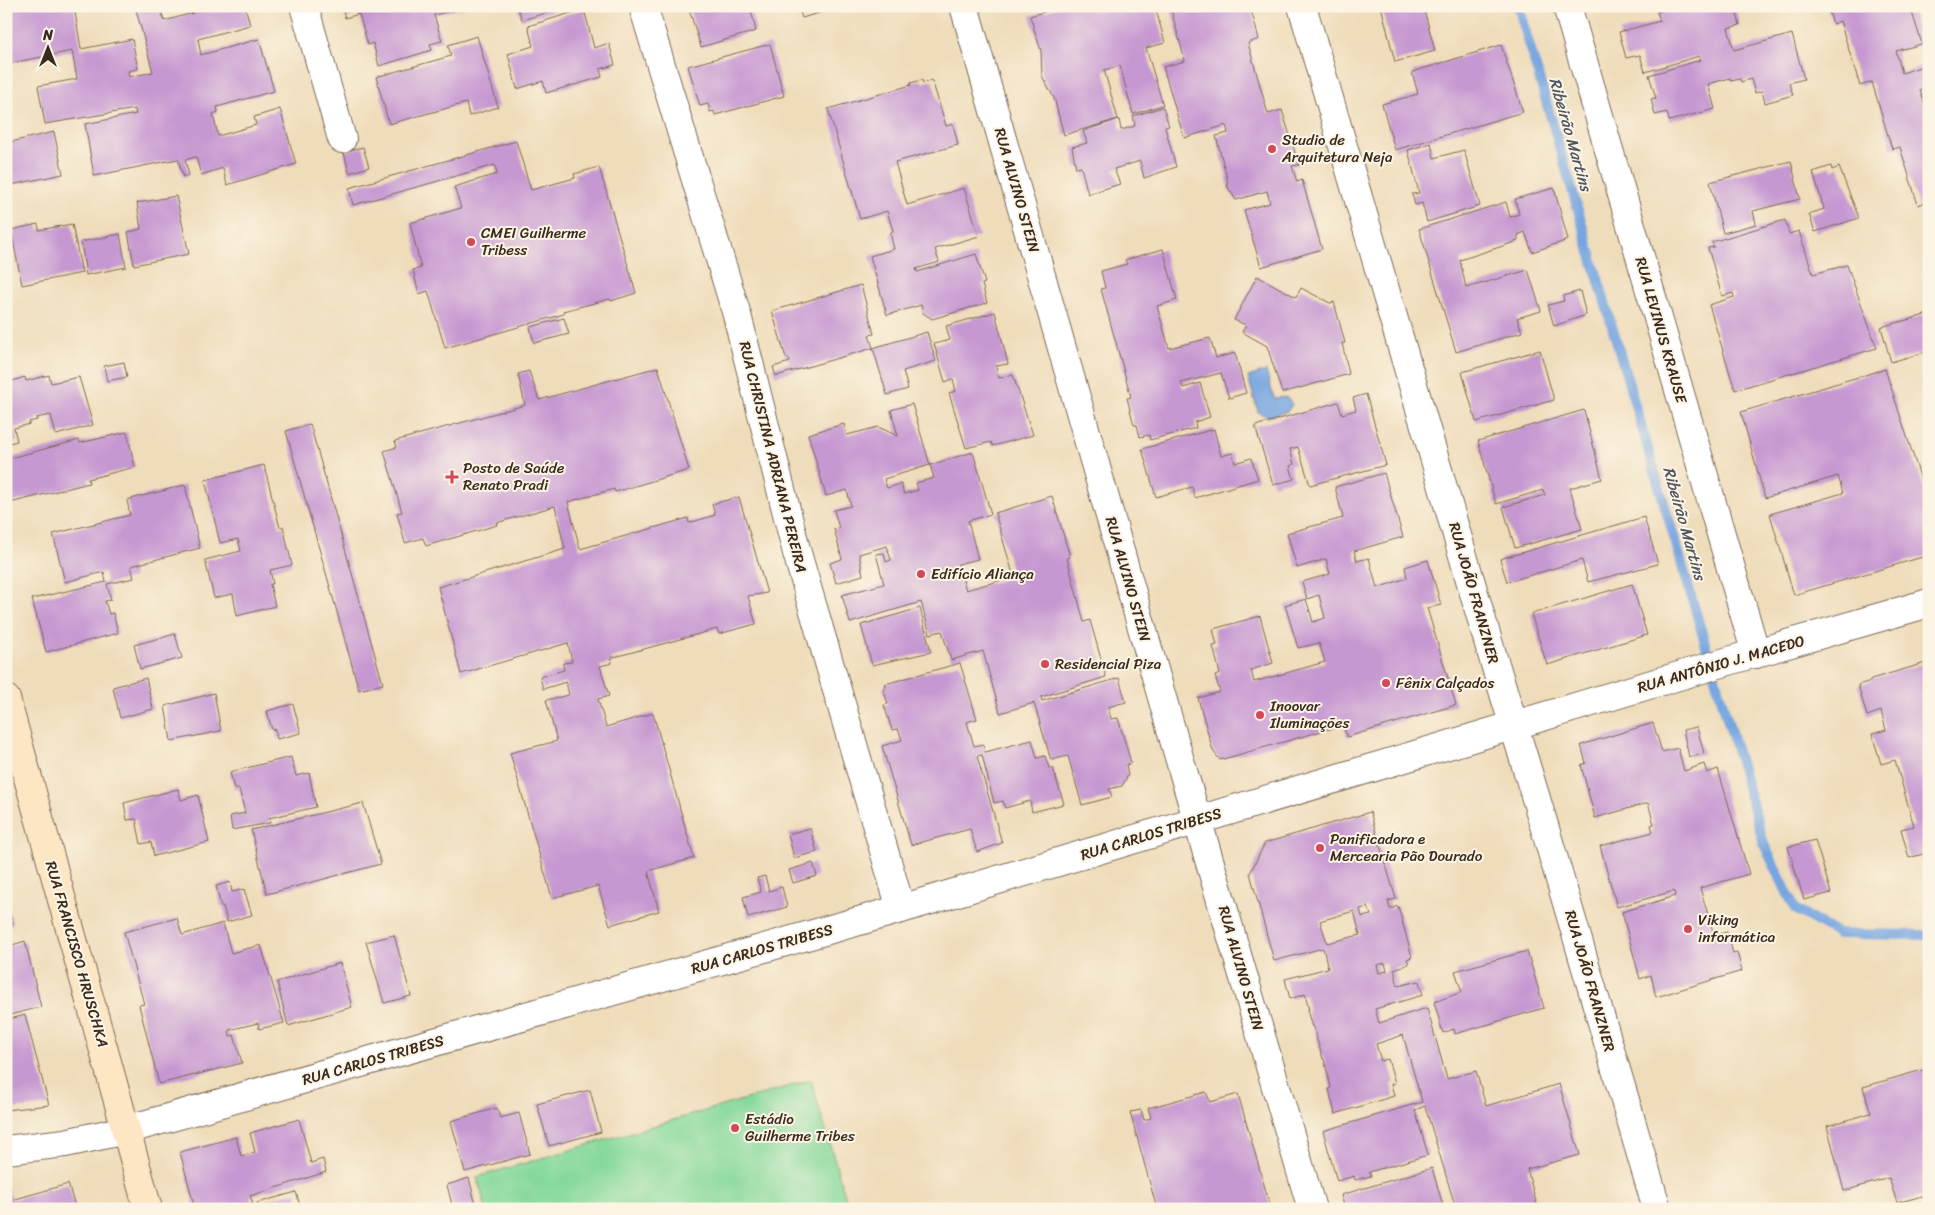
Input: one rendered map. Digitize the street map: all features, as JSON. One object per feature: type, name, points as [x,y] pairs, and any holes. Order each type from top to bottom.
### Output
[{"type":"main road","name":"RUA FRANCISCO HRUSCHKA","points":[[6,699],[148,1209]]},
{"type":"street","points":[[304,6],[342,139]]},
{"type":"street","name":"RUA CHRISTINA ADRIANA PEREIRA","points":[[643,6],[737,315],[797,553],[901,909]]},
{"type":"street","name":"RUA ALVINO STEIN","points":[[964,6],[1197,820],[1312,1209]]},
{"type":"street","name":"RUA JOÃO FRANZNER","points":[[1302,6],[1657,1209]]},
{"type":"street","name":"RUA LEVINUS KRAUSE","points":[[1567,6],[1744,657]]},
{"type":"street","name":"RUA ANTÔNIO J. MACEDO","points":[[1513,726],[1929,603]]},
{"type":"street","name":"RUA CARLOS TRIBESS","points":[[6,1150],[65,1143],[126,1130],[901,909],[1513,726]]},
{"type":"green space","name":"Estádio Guilherme Tribes","points":[[811,1080],[849,1209],[486,1209],[477,1177]]},
{"type":"water","points":[[1266,371],[1274,398],[1286,397],[1292,404],[1288,411],[1268,417],[1258,412],[1248,377]]},
{"type":"building","points":[[23,6],[74,6],[81,49],[132,39],[138,69],[128,71],[129,77],[153,72],[135,6],[160,6],[164,21],[193,13],[191,6],[245,6],[250,25],[198,39],[201,55],[259,39],[274,91],[217,107],[218,112],[213,114],[218,136],[256,125],[254,117],[280,109],[296,164],[227,185],[223,168],[201,175],[196,157],[185,160],[189,175],[183,177],[178,159],[94,176],[85,124],[136,114],[135,109],[45,124],[38,86],[77,79],[72,51],[6,64],[6,10]]},
{"type":"building","points":[[342,6],[468,7],[434,15],[442,41],[430,44],[432,50],[379,66],[373,43],[368,45],[359,14],[345,18]]},
{"type":"building","points":[[517,6],[566,6],[566,7],[522,20]]},
{"type":"building","points":[[688,6],[750,6],[756,31],[701,47]]},
{"type":"building","points":[[798,6],[839,6],[839,7],[802,18]]},
{"type":"building","points":[[1063,6],[1155,6],[1165,43],[1146,48],[1163,105],[1133,114],[1120,66],[1104,70],[1118,119],[1064,135],[1054,98],[1042,76],[1041,51],[1030,16]]},
{"type":"building","points":[[1170,6],[1250,6],[1259,39],[1248,43],[1268,114],[1282,110],[1299,165],[1292,166],[1297,182],[1302,180],[1322,249],[1261,267],[1244,210],[1270,203],[1267,191],[1236,200],[1228,188],[1216,136],[1228,133],[1226,125],[1184,138],[1163,67],[1185,61]]},
{"type":"building","points":[[1381,6],[1423,6],[1435,51],[1395,62]]},
{"type":"building","points":[[1678,6],[1735,6],[1740,25],[1728,28],[1734,50],[1792,34],[1804,79],[1789,83],[1793,95],[1765,103],[1762,91],[1755,93],[1751,79],[1741,82],[1740,79],[1731,81],[1730,78],[1708,84],[1715,109],[1669,121],[1667,112],[1655,115],[1651,99],[1656,98],[1649,75],[1701,60],[1699,56],[1645,72],[1640,55],[1626,58],[1619,32],[1660,21],[1657,12]]},
{"type":"building","points":[[1827,6],[1910,6],[1922,44],[1896,51],[1902,73],[1929,64],[1929,88],[1920,90],[1929,118],[1929,201],[1918,205],[1900,147],[1892,149],[1872,82],[1860,86],[1840,21],[1833,24]]},
{"type":"building","points":[[584,9],[594,48],[609,43],[615,65],[600,69],[602,77],[546,93],[543,81],[517,89],[508,54],[533,46],[528,26]]},
{"type":"building","points":[[477,36],[498,107],[469,116],[466,103],[389,124],[376,77],[451,56],[448,45]]},
{"type":"building","points":[[770,44],[784,96],[715,115],[714,111],[710,112],[708,104],[700,106],[688,66]]},
{"type":"building","points":[[1501,45],[1523,112],[1395,150],[1382,104],[1418,94],[1412,72]]},
{"type":"building","points":[[922,80],[923,83],[932,80],[946,126],[953,124],[958,145],[895,162],[907,205],[964,188],[979,236],[935,249],[939,262],[916,269],[917,272],[976,254],[985,283],[982,284],[987,303],[932,319],[923,313],[921,305],[887,315],[870,256],[894,249],[890,233],[893,231],[887,211],[860,219],[828,109],[911,85],[910,83]]},
{"type":"building","points":[[1163,107],[1169,126],[1165,127],[1176,167],[1144,178],[1140,161],[1114,169],[1120,184],[1088,194],[1081,167],[1076,168],[1072,147],[1087,143],[1083,131],[1119,119],[1121,130],[1135,126],[1133,116]]},
{"type":"building","points":[[54,132],[63,174],[6,186],[6,143]]},
{"type":"building","points":[[516,141],[531,190],[575,178],[574,174],[599,167],[636,293],[611,301],[610,299],[563,311],[564,314],[445,348],[428,291],[419,294],[413,270],[421,268],[410,223],[461,208],[454,187],[497,174],[495,165],[353,205],[349,188]]},
{"type":"building","points":[[1431,143],[1434,158],[1464,150],[1480,206],[1427,222],[1422,203],[1415,205],[1412,194],[1419,193],[1408,150]]},
{"type":"building","points":[[363,147],[369,167],[349,173],[344,152]]},
{"type":"building","points":[[1791,161],[1800,199],[1753,211],[1756,224],[1723,233],[1710,182]]},
{"type":"building","points":[[1831,166],[1832,170],[1839,167],[1859,218],[1815,232],[1809,214],[1824,209],[1813,172]]},
{"type":"building","points":[[1554,188],[1568,240],[1532,252],[1525,232],[1518,235],[1518,241],[1460,260],[1466,288],[1528,270],[1541,311],[1517,318],[1522,332],[1456,352],[1419,229],[1506,202],[1510,217],[1519,214],[1515,199]]},
{"type":"building","points":[[176,196],[189,254],[134,265],[128,232],[141,229],[137,203]]},
{"type":"building","points":[[1785,220],[1789,234],[1799,231],[1813,274],[1847,265],[1877,348],[1735,390],[1709,305],[1734,297],[1733,293],[1722,296],[1708,248],[1714,247],[1712,242]]},
{"type":"building","points":[[38,224],[39,230],[72,224],[82,273],[22,285],[11,230]]},
{"type":"building","points":[[120,234],[126,267],[86,275],[81,242]]},
{"type":"building","points":[[1163,249],[1177,300],[1157,306],[1169,348],[1210,338],[1216,358],[1235,353],[1246,393],[1229,398],[1221,373],[1181,383],[1183,388],[1200,383],[1210,417],[1195,422],[1196,428],[1150,440],[1149,435],[1140,437],[1137,425],[1134,425],[1127,398],[1131,397],[1101,289],[1105,288],[1101,271],[1127,264],[1125,260]]},
{"type":"building","points":[[1257,276],[1296,297],[1301,288],[1330,303],[1334,302],[1345,343],[1342,343],[1349,374],[1282,393],[1267,346],[1242,332],[1246,325],[1234,320]]},
{"type":"building","points":[[861,285],[874,334],[869,335],[873,348],[776,376],[773,367],[790,362],[786,358],[772,311]]},
{"type":"building","points":[[1580,291],[1586,315],[1554,326],[1548,305],[1564,301],[1563,296]]},
{"type":"building","points":[[995,312],[1008,364],[996,366],[999,378],[1013,375],[1033,435],[993,446],[991,442],[966,448],[949,393],[956,391],[953,379],[945,382],[934,344],[950,340],[946,326]]},
{"type":"building","points":[[1929,314],[1929,351],[1891,362],[1881,327]]},
{"type":"building","points":[[564,318],[569,334],[534,343],[530,327]]},
{"type":"building","points":[[927,332],[936,361],[903,371],[908,389],[887,395],[873,348]]},
{"type":"building","points":[[1540,350],[1554,400],[1476,422],[1462,372]]},
{"type":"building","points":[[124,362],[127,377],[107,381],[104,366]]},
{"type":"building","points":[[658,367],[689,470],[615,492],[614,489],[568,502],[580,549],[688,518],[689,523],[715,515],[712,504],[739,497],[767,593],[748,596],[756,624],[719,634],[717,629],[611,658],[612,663],[600,666],[609,696],[598,699],[606,727],[653,713],[694,858],[648,871],[659,911],[610,925],[598,886],[552,898],[510,753],[557,741],[546,700],[569,695],[566,682],[543,689],[540,677],[564,670],[563,663],[572,662],[568,643],[461,674],[438,587],[565,549],[555,506],[426,546],[423,538],[405,543],[397,513],[402,512],[384,451],[397,447],[395,441],[525,405],[518,374],[529,371],[539,400]]},
{"type":"building","points":[[1885,369],[1927,498],[1929,497],[1929,555],[1794,595],[1770,514],[1843,493],[1838,476],[1765,498],[1741,412]]},
{"type":"building","points":[[49,375],[51,383],[79,377],[93,425],[56,435],[51,415],[36,418],[37,420],[29,422],[30,424],[14,428],[17,441],[6,444],[6,383],[25,377],[26,381]]},
{"type":"building","points":[[1366,394],[1386,465],[1310,485],[1298,447],[1290,449],[1294,464],[1290,466],[1294,479],[1273,485],[1255,426],[1338,402],[1342,414],[1356,410],[1353,398]]},
{"type":"building","points":[[912,404],[930,465],[973,452],[991,514],[968,521],[978,559],[958,564],[966,590],[1020,575],[1019,572],[1013,574],[995,513],[1052,496],[1070,557],[1067,558],[1084,622],[1090,620],[1106,677],[1041,697],[1042,701],[1119,678],[1126,702],[1108,707],[1111,719],[1118,718],[1131,763],[1126,765],[1128,775],[1122,786],[1109,789],[1112,797],[1082,805],[1068,756],[1051,760],[1034,703],[1000,713],[983,651],[951,660],[942,631],[930,634],[921,602],[850,623],[842,595],[884,584],[876,554],[884,553],[886,562],[891,560],[887,546],[859,554],[863,575],[836,583],[830,563],[842,559],[834,529],[839,528],[834,510],[851,506],[847,490],[826,496],[808,434],[844,424],[847,435],[878,427],[898,436],[891,410]],"holes":[[[930,465],[934,478],[916,483],[918,490],[904,494],[901,484],[887,488],[884,479]]]},
{"type":"building","points":[[1584,410],[1602,479],[1570,488],[1582,529],[1515,548],[1503,507],[1545,495],[1543,490],[1496,504],[1478,441]]},
{"type":"building","points":[[310,424],[383,684],[359,690],[286,431]]},
{"type":"building","points":[[1214,429],[1221,456],[1232,453],[1235,463],[1251,458],[1258,479],[1195,498],[1192,487],[1156,497],[1142,449]]},
{"type":"building","points":[[127,432],[135,467],[88,479],[89,483],[6,504],[6,459],[79,440],[80,443]]},
{"type":"building","points":[[264,465],[280,528],[283,526],[292,565],[270,570],[273,584],[270,584],[275,606],[237,616],[233,594],[214,598],[205,560],[241,551],[238,539],[220,543],[205,480]]},
{"type":"building","points":[[1384,473],[1403,537],[1354,551],[1357,561],[1369,558],[1377,588],[1407,578],[1405,567],[1428,560],[1441,605],[1427,608],[1456,705],[1347,737],[1343,725],[1220,760],[1213,751],[1198,698],[1220,692],[1215,676],[1220,674],[1213,646],[1217,645],[1213,629],[1260,616],[1273,663],[1251,670],[1254,682],[1325,662],[1319,643],[1298,648],[1285,605],[1306,599],[1313,622],[1325,618],[1319,595],[1307,599],[1302,582],[1330,574],[1326,559],[1297,568],[1287,533],[1343,518],[1335,487]]},
{"type":"building","points":[[185,485],[200,548],[131,566],[134,578],[107,584],[111,600],[105,601],[109,614],[113,613],[118,633],[46,652],[32,599],[106,582],[104,572],[65,582],[53,534],[130,515],[127,500]]},
{"type":"building","points":[[1644,517],[1658,564],[1588,582],[1582,560],[1507,582],[1500,559]]},
{"type":"building","points":[[1632,584],[1647,635],[1547,665],[1531,614]]},
{"type":"building","points":[[920,608],[931,652],[872,665],[861,625]]},
{"type":"building","points":[[175,634],[182,658],[140,669],[134,645]]},
{"type":"building","points":[[1929,662],[1928,872],[1923,854],[1909,858],[1901,829],[1914,826],[1895,760],[1881,764],[1872,734],[1886,730],[1881,711],[1867,716],[1858,685],[1871,681],[1871,679]]},
{"type":"building","points":[[960,663],[977,719],[967,722],[974,746],[983,744],[985,752],[1032,740],[1037,758],[1045,756],[1049,768],[1053,768],[1064,804],[1032,812],[1030,801],[1005,808],[1003,801],[994,803],[982,755],[977,756],[1002,843],[977,852],[970,829],[911,845],[882,746],[902,740],[898,729],[892,730],[884,705],[888,704],[883,688],[886,687],[885,684]]},
{"type":"building","points":[[146,678],[153,709],[120,718],[113,687]]},
{"type":"building","points":[[214,693],[221,731],[171,741],[165,706]]},
{"type":"building","points":[[293,704],[301,733],[277,739],[275,729],[272,730],[267,711]]},
{"type":"building","points":[[1653,723],[1662,752],[1678,748],[1684,771],[1704,764],[1707,773],[1718,769],[1749,874],[1700,888],[1714,935],[1727,932],[1733,953],[1737,952],[1742,971],[1656,997],[1651,975],[1640,979],[1622,912],[1675,896],[1674,891],[1617,907],[1600,846],[1653,832],[1651,825],[1654,824],[1648,803],[1595,818],[1581,765],[1586,763],[1581,745]]},
{"type":"building","points":[[1697,727],[1704,754],[1689,757],[1683,730]]},
{"type":"building","points":[[291,757],[296,776],[309,773],[316,807],[269,818],[270,823],[232,830],[230,816],[245,813],[239,789],[234,789],[230,772]]},
{"type":"building","points":[[178,789],[181,800],[198,795],[209,842],[154,856],[151,842],[141,844],[136,819],[127,820],[124,803]]},
{"type":"building","points":[[363,803],[381,864],[267,894],[251,830]]},
{"type":"building","points":[[1370,812],[1396,899],[1388,901],[1390,909],[1398,906],[1412,957],[1407,959],[1409,964],[1394,969],[1398,986],[1419,981],[1423,995],[1375,1009],[1379,1023],[1427,1008],[1447,1079],[1476,1071],[1486,1106],[1559,1084],[1580,1155],[1527,1169],[1538,1209],[1456,1209],[1425,1106],[1415,1110],[1428,1155],[1369,1172],[1371,1176],[1355,1180],[1354,1176],[1337,1181],[1323,1131],[1422,1102],[1403,1035],[1376,1044],[1381,1061],[1388,1059],[1395,1083],[1391,1084],[1394,1096],[1335,1114],[1324,1059],[1307,1010],[1309,1010],[1305,994],[1290,999],[1285,979],[1328,968],[1323,948],[1274,961],[1250,873],[1265,843]],"holes":[[[1368,907],[1371,915],[1362,917],[1360,909]],[[1354,911],[1360,935],[1327,943],[1320,921]],[[1385,963],[1387,971],[1379,973],[1377,965]]]},
{"type":"building","points":[[810,828],[817,852],[794,858],[788,834]]},
{"type":"building","points":[[1815,840],[1831,893],[1804,900],[1788,847]]},
{"type":"building","points":[[813,863],[817,876],[793,883],[789,870]]},
{"type":"building","points":[[765,876],[769,891],[782,887],[787,907],[748,918],[743,897],[761,892],[757,878]]},
{"type":"building","points":[[230,882],[232,892],[244,889],[252,915],[227,922],[216,886]]},
{"type":"building","points":[[6,903],[13,924],[6,926]]},
{"type":"building","points":[[177,918],[182,935],[223,923],[231,953],[261,945],[284,1023],[259,1029],[258,1023],[229,1030],[230,1036],[234,1035],[242,1063],[159,1084],[139,1005],[144,1004],[124,932]]},
{"type":"building","points":[[394,935],[411,996],[384,1003],[366,942]]},
{"type":"building","points":[[25,941],[41,1007],[6,1016],[6,947]]},
{"type":"building","points":[[1527,951],[1544,1008],[1455,1034],[1454,1029],[1443,1033],[1434,1002],[1462,992],[1455,971]]},
{"type":"building","points":[[340,963],[352,1007],[288,1026],[277,982]]},
{"type":"building","points":[[25,1015],[49,1105],[6,1110],[6,1020]]},
{"type":"building","points":[[1929,1068],[1929,1194],[1897,1203],[1889,1178],[1844,1191],[1827,1126],[1871,1113],[1863,1087]]},
{"type":"building","points":[[590,1090],[601,1132],[549,1146],[537,1104]]},
{"type":"building","points":[[1206,1092],[1210,1102],[1238,1094],[1271,1209],[1157,1209],[1130,1112],[1141,1110],[1144,1120],[1151,1118],[1148,1108]]},
{"type":"building","points":[[497,1108],[500,1118],[519,1113],[530,1154],[465,1172],[451,1121]]},
{"type":"building","points":[[299,1119],[311,1163],[323,1159],[326,1172],[250,1196],[253,1204],[236,1209],[195,1209],[180,1152],[236,1137],[241,1156],[255,1152],[250,1133]]},
{"type":"building","points":[[1432,1168],[1444,1209],[1345,1209],[1341,1195]]},
{"type":"building","points":[[469,1178],[477,1209],[453,1209],[447,1185]]},
{"type":"building","points":[[6,1184],[12,1200],[68,1184],[76,1209],[6,1209]]},
{"type":"building","points":[[296,1192],[301,1209],[259,1209],[257,1203]]},
{"type":"waterway","name":"Ribeirão Martins","points":[[1518,6],[1764,844],[1795,909],[1838,934],[1929,935]]},
{"type":"place","name":"Studio de Arquitetura Neja","points":[[1272,149]]},
{"type":"place","name":"CMEI Guilherme Tribess","points":[[471,242]]},
{"type":"place","name":"Posto de Saúde Renato Pradi","points":[[452,477]]},
{"type":"place","name":"Edifício Aliança","points":[[921,574]]},
{"type":"place","name":"Residencial Piza","points":[[1045,664]]},
{"type":"place","name":"Fênix Calçados","points":[[1386,683]]},
{"type":"place","name":"Inoovar Iluminações","points":[[1260,715]]},
{"type":"place","name":"Panificadora e Mercearia Pão Dourado","points":[[1320,848]]},
{"type":"place","name":"Viking informática","points":[[1688,929]]},
{"type":"place","name":"Estádio Guilherme Tribes","points":[[735,1128]]}]
